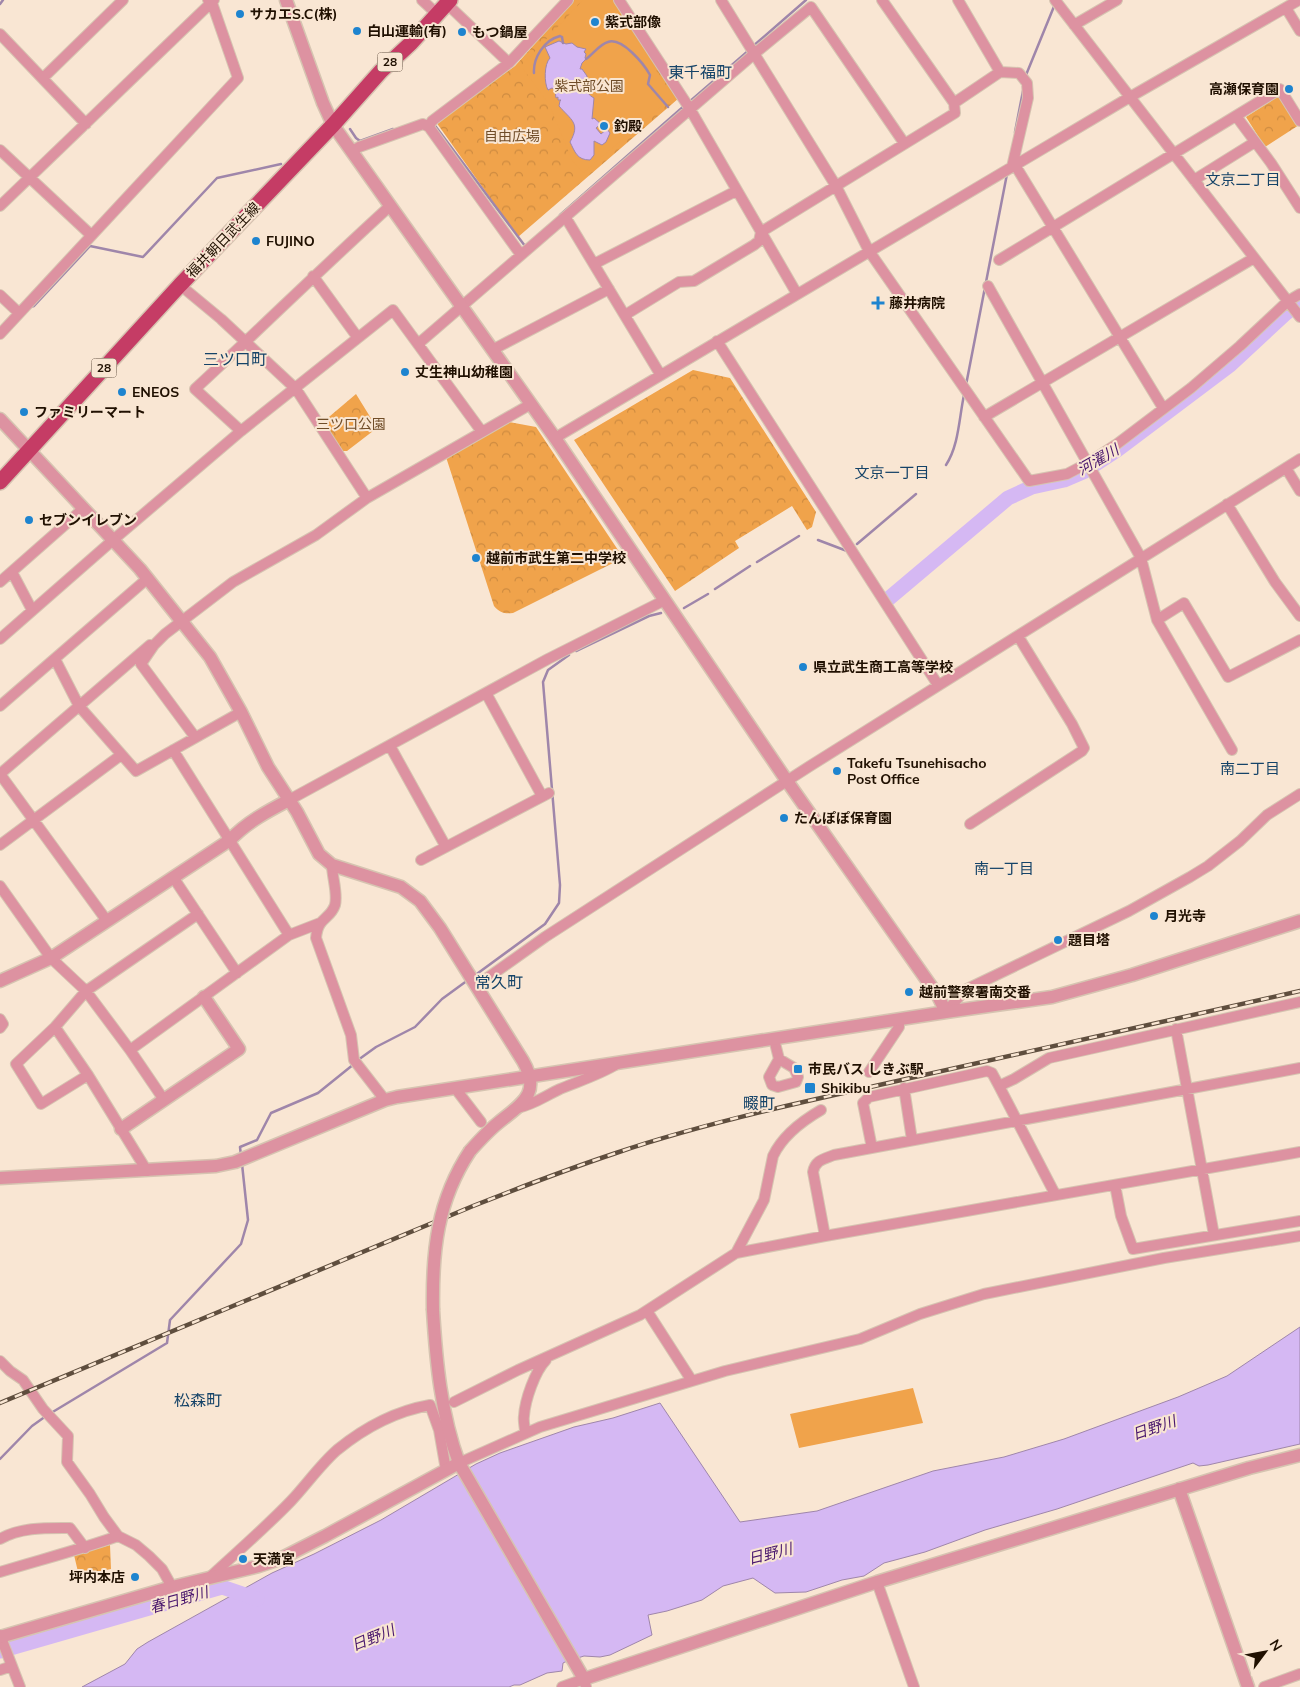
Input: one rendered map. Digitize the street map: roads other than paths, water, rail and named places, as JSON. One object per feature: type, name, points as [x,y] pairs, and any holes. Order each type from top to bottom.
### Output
[{"type":"main road","name":"福井朝日武生線","points":[[0,482],[180,285],[333,125],[381,71],[411,43],[445,6]]},
{"type":"street","points":[[43,78],[123,0]]},
{"type":"street","points":[[286,0],[323,103],[333,125],[555,438],[787,781],[938,996],[946,1012]]},
{"type":"street","points":[[422,0],[445,6],[509,63]]},
{"type":"street","points":[[429,127],[432,121],[509,63],[568,0]]},
{"type":"street","points":[[618,0],[690,109],[797,294]]},
{"type":"street","points":[[721,0],[836,186],[869,251],[1029,481],[1067,474],[1117,444],[1191,388],[1226,359],[1288,301],[1300,294]]},
{"type":"street","points":[[625,314],[680,282],[694,281],[754,245],[759,241],[761,232],[954,113],[954,103],[882,0]]},
{"type":"street","points":[[958,0],[1000,72]]},
{"type":"street","points":[[1055,0],[1300,317]]},
{"type":"street","points":[[1074,24],[1117,0]]},
{"type":"street","points":[[555,438],[1130,97],[1299,0]]},
{"type":"street","points":[[0,206],[211,1],[238,78],[0,334]]},
{"type":"street","points":[[418,344],[811,7],[904,143]]},
{"type":"street","points":[[1286,8],[1300,31]]},
{"type":"street","points":[[0,34],[86,124]]},
{"type":"street","points":[[954,103],[1000,72],[1019,73],[1027,83],[1028,98],[1014,166],[1164,408]]},
{"type":"street","points":[[999,260],[1280,89],[1300,121]]},
{"type":"street","points":[[1236,116],[1271,163],[1300,208]]},
{"type":"street","points":[[352,151],[423,124],[429,127],[521,255]]},
{"type":"street","points":[[1194,180],[1255,142]]},
{"type":"street","points":[[0,150],[91,235]]},
{"type":"street","points":[[594,264],[736,191]]},
{"type":"street","points":[[241,431],[195,389],[313,276],[390,206]]},
{"type":"street","points":[[566,218],[660,374]]},
{"type":"street","points":[[984,417],[1254,258]]},
{"type":"street","points":[[313,276],[358,338]]},
{"type":"street","points":[[180,285],[202,302],[296,388],[367,498]]},
{"type":"street","points":[[988,286],[1141,558],[1157,620],[1232,750]]},
{"type":"street","points":[[492,350],[609,289]]},
{"type":"street","points":[[0,295],[19,313]]},
{"type":"street","points":[[0,639],[241,431],[393,310],[482,432]]},
{"type":"street","points":[[717,341],[938,686]]},
{"type":"street","points":[[107,921],[0,774],[181,620],[233,582],[316,535],[367,498],[531,404]]},
{"type":"street","points":[[0,419],[148,578],[215,665],[268,767],[319,854],[332,865],[401,887],[420,901],[440,928],[523,1061],[530,1077],[530,1092],[525,1101],[496,1124],[470,1151],[452,1184],[440,1219],[434,1251],[433,1310],[438,1365],[444,1411],[460,1466],[585,1683]]},
{"type":"street","points":[[473,981],[545,937],[787,781],[1300,459]]},
{"type":"street","points":[[1286,468],[1300,491]]},
{"type":"street","points":[[1227,504],[1275,582],[1300,616]]},
{"type":"street","points":[[0,582],[84,508]]},
{"type":"street","points":[[12,572],[32,610]]},
{"type":"street","points":[[0,706],[148,578]]},
{"type":"street","points":[[0,981],[51,958],[230,840],[237,832],[266,812],[548,659],[666,600]]},
{"type":"street","points":[[1157,620],[1184,603],[1228,677],[1300,640]]},
{"type":"street","points":[[970,824],[1084,748],[1072,724],[1018,636]]},
{"type":"street","points":[[159,639],[141,664],[195,737]]},
{"type":"street","points":[[54,659],[79,706],[136,771],[241,712]]},
{"type":"street","points":[[421,860],[546,795],[486,693]]},
{"type":"street","points":[[390,746],[446,847]]},
{"type":"street","points":[[173,750],[290,935]]},
{"type":"street","points":[[0,844],[121,755]]},
{"type":"street","points":[[946,1012],[965,990],[1129,911],[1208,866],[1240,842],[1268,815],[1300,794]]},
{"type":"street","points":[[130,1050],[290,935],[320,923],[331,912],[335,903],[332,865]]},
{"type":"street","points":[[174,877],[237,973]]},
{"type":"street","points":[[0,886],[51,958],[86,992],[130,1050],[164,1100]]},
{"type":"street","points":[[88,1075],[42,1104],[16,1064],[86,992],[198,914]]},
{"type":"street","points":[[0,1178],[216,1166],[242,1159],[385,1100],[620,1062],[1052,997],[1132,975],[1300,921]]},
{"type":"street","points":[[320,923],[316,938],[351,1035],[354,1060],[385,1100]]},
{"type":"street","points":[[121,1129],[239,1049],[204,997]]},
{"type":"street","points":[[999,1086],[1049,1058],[1300,1002]]},
{"type":"street","points":[[0,1019],[3,1024],[0,1028]]},
{"type":"street","points":[[869,1072],[899,1027],[899,1019]]},
{"type":"street","points":[[54,1027],[88,1075],[147,1171]]},
{"type":"street","points":[[1176,1029],[1214,1235]]},
{"type":"street","points":[[774,1039],[779,1059]]},
{"type":"street","points":[[517,1108],[528,1106],[557,1090],[606,1071],[620,1062]]},
{"type":"street","points":[[825,1236],[813,1172],[814,1166],[818,1161],[834,1155],[1300,1068]]},
{"type":"street","points":[[872,1148],[863,1103],[868,1097],[904,1088],[988,1072],[992,1073],[1055,1194]]},
{"type":"street","points":[[455,1088],[481,1122]]},
{"type":"street","points":[[904,1088],[912,1140]]},
{"type":"street","points":[[736,1254],[741,1240],[764,1200],[773,1156],[776,1150],[796,1127],[821,1110]]},
{"type":"street","points":[[454,1402],[550,1356],[624,1324],[736,1254],[1055,1194],[1300,1152]]},
{"type":"street","points":[[1115,1185],[1121,1216],[1133,1249],[1300,1221]]},
{"type":"street","points":[[20,1687],[1,1637],[172,1587],[259,1566],[280,1559],[446,1470],[460,1466],[526,1432],[565,1418],[754,1364],[860,1339],[920,1314],[984,1294],[1164,1258],[1300,1236]]},
{"type":"street","points":[[647,1311],[692,1381]]},
{"type":"street","points":[[526,1432],[523,1417],[534,1380],[540,1367],[550,1356]]},
{"type":"street","points":[[0,1361],[23,1380],[43,1409],[68,1436],[67,1462],[118,1536],[136,1545],[162,1569],[172,1587]]},
{"type":"street","points":[[209,1578],[292,1500],[337,1450],[374,1425],[392,1416],[430,1405],[440,1430],[446,1470]]},
{"type":"street","points":[[562,1687],[585,1683],[877,1582],[1249,1468],[1300,1455]]},
{"type":"street","points":[[1179,1490],[1248,1687]]},
{"type":"street","points":[[0,1539],[12,1532],[44,1528],[70,1528],[85,1548]]},
{"type":"street","points":[[0,1572],[85,1548],[118,1536]]},
{"type":"street","points":[[877,1582],[914,1687]]},
{"type":"street","points":[[0,1670],[10,1663]]},
{"type":"street","points":[[1264,1687],[1300,1674]]},
{"type":"water","points":[[559,41],[566,44],[572,43],[577,47],[586,49],[584,52],[586,59],[580,69],[587,76],[587,91],[594,98],[592,119],[594,118],[601,124],[596,128],[601,134],[607,129],[610,133],[606,142],[602,145],[594,141],[594,155],[590,160],[582,159],[575,152],[570,142],[575,126],[559,106],[561,100],[558,100],[558,97],[556,98],[555,90],[552,88],[548,90],[547,87],[545,78],[550,58],[545,47]]},
{"type":"water","name":"日野川","points":[[1300,1327],[1300,1444],[1208,1465],[1199,1466],[1193,1463],[1057,1509],[985,1530],[925,1552],[884,1563],[864,1576],[842,1580],[806,1592],[775,1593],[753,1578],[723,1586],[702,1600],[648,1615],[652,1635],[610,1655],[600,1657],[584,1656],[565,1662],[563,1663],[562,1671],[547,1673],[520,1685],[509,1687],[82,1687],[125,1664],[137,1649],[148,1642],[272,1573],[381,1520],[476,1464],[500,1453],[574,1427],[613,1418],[660,1403],[740,1522],[817,1511],[933,1471],[1004,1457],[1064,1439],[1178,1397],[1227,1376]]},
{"type":"waterway","points":[[0,4],[3,0]]},
{"type":"waterway","points":[[752,47],[806,0]]},
{"type":"waterway","points":[[1026,75],[1055,4]]},
{"type":"waterway","points":[[534,73],[535,61],[544,46],[549,41],[560,36],[563,43]]},
{"type":"waterway","points":[[586,59],[599,47],[608,42],[614,42],[626,47],[643,64],[650,75],[648,84],[668,107]]},
{"type":"waterway","points":[[688,103],[748,51]]},
{"type":"waterway","points":[[1015,132],[1023,91]]},
{"type":"waterway","points":[[560,215],[684,106]]},
{"type":"waterway","points":[[433,124],[526,245]]},
{"type":"waterway","points":[[350,129],[360,141],[393,129]]},
{"type":"waterway","points":[[30,307],[34,306],[90,246],[143,257],[217,178],[281,164]]},
{"type":"waterway","points":[[966,385],[1007,174]]},
{"type":"waterway","name":"河濯川","points":[[887,600],[1008,498],[1032,487],[1064,480],[1085,471],[1117,450],[1230,365],[1300,302]]},
{"type":"waterway","points":[[946,465],[954,449],[964,395]]},
{"type":"waterway","points":[[857,544],[916,494]]},
{"type":"waterway","points":[[757,562],[799,536]]},
{"type":"waterway","points":[[818,540],[847,551]]},
{"type":"waterway","points":[[715,589],[750,566]]},
{"type":"waterway","points":[[684,608],[708,594]]},
{"type":"waterway","points":[[576,651],[649,616],[661,613]]},
{"type":"waterway","points":[[474,976],[545,924],[559,903],[560,885],[543,682],[548,670],[569,655]]},
{"type":"waterway","points":[[358,1060],[376,1047],[415,1027],[442,999],[468,980]]},
{"type":"waterway","points":[[241,1156],[240,1147],[257,1140],[271,1113],[318,1093],[354,1064]]},
{"type":"waterway","points":[[51,1413],[167,1343],[170,1320],[241,1244],[248,1220],[242,1164]]},
{"type":"waterway","points":[[0,1459],[32,1426],[46,1416]]},
{"type":"waterway","name":"春日野川","points":[[0,1651],[222,1587],[257,1599]]},
{"type":"railway","points":[[0,1403],[473,1206],[640,1145],[713,1124],[787,1106],[1300,991]]},
{"type":"place","name":"サカエS.C(株)","points":[[240,14]]},
{"type":"place","name":"紫式部像","points":[[595,22]]},
{"type":"place","name":"白山運輸(有)","points":[[357,31]]},
{"type":"place","name":"もつ鍋屋","points":[[462,32]]},
{"type":"place","name":"高瀬保育園","points":[[1289,89]]},
{"type":"place","name":"釣殿","points":[[604,126]]},
{"type":"place","name":"FUJINO","points":[[256,241]]},
{"type":"place","name":"藤井病院","points":[[878,303]]},
{"type":"place","name":"丈生神山幼稚園","points":[[405,372]]},
{"type":"place","name":"ENEOS","points":[[122,392]]},
{"type":"place","name":"ファミリーマート","points":[[24,412]]},
{"type":"place","name":"セブンイレブン","points":[[29,520]]},
{"type":"place","name":"越前市武生第二中学校","points":[[476,558]]},
{"type":"place","name":"県立武生商工高等学校","points":[[803,667]]},
{"type":"place","name":"Takefu Tsunehisacho Post Office","points":[[837,771]]},
{"type":"place","name":"たんぽぽ保育園","points":[[784,818]]},
{"type":"place","name":"月光寺","points":[[1154,916]]},
{"type":"place","name":"題目塔","points":[[1058,940]]},
{"type":"place","name":"越前警察署南交番","points":[[909,992]]},
{"type":"place","name":"市民バス しきぶ駅","points":[[798,1069]]},
{"type":"place","name":"Shikibu","points":[[810,1088]]},
{"type":"place","name":"天満宮","points":[[243,1559]]},
{"type":"place","name":"坪内本店","points":[[135,1577]]},
{"type":"district","name":"東千福町","points":[[700,72]]},
{"type":"district","name":"文京二丁目","points":[[1243,180]]},
{"type":"district","name":"三ツ口町","points":[[235,359]]},
{"type":"district","name":"文京一丁目","points":[[892,473]]},
{"type":"district","name":"南二丁目","points":[[1250,769]]},
{"type":"district","name":"南一丁目","points":[[1004,869]]},
{"type":"district","name":"常久町","points":[[499,982]]},
{"type":"district","name":"畷町","points":[[759,1103]]},
{"type":"district","name":"松森町","points":[[198,1400]]},
{"type":"park label","name":"紫式部公園","points":[[589,86]]},
{"type":"park label","name":"自由広場","points":[[512,136]]},
{"type":"park label","name":"三ツ口公園","points":[[351,424]]}]
